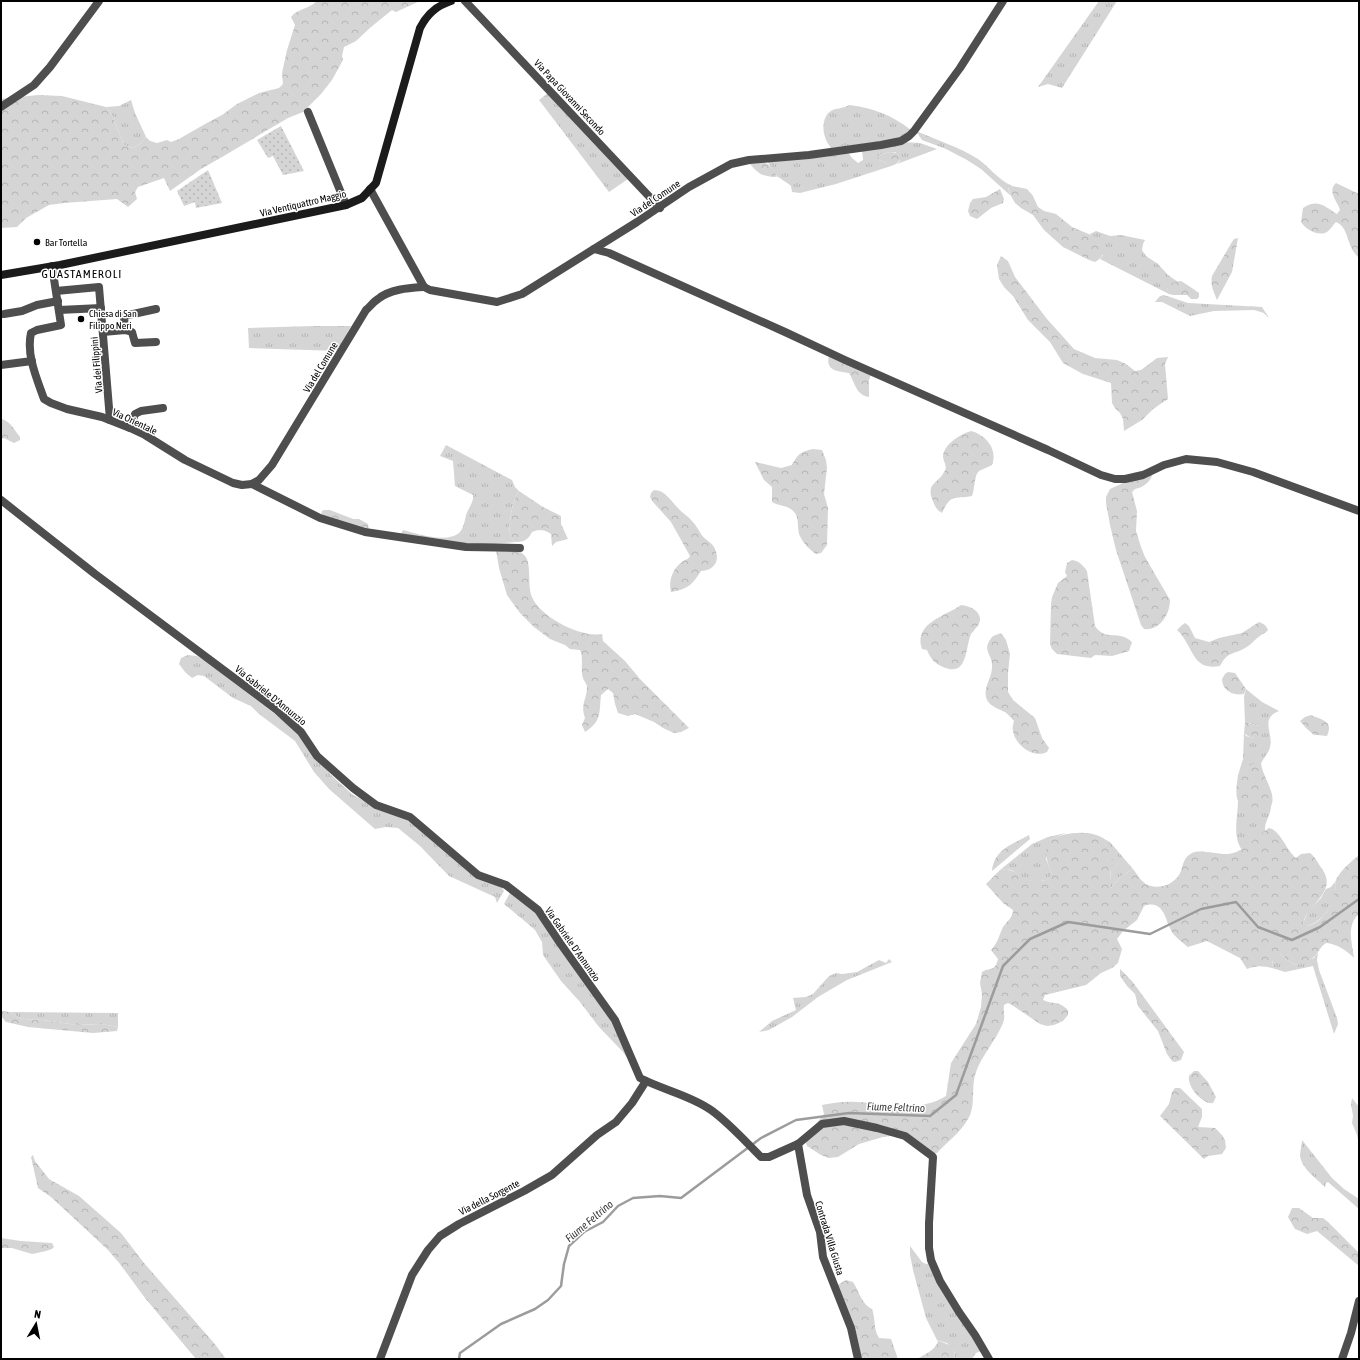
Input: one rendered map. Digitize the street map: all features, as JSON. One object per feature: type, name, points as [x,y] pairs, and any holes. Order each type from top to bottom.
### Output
[{"type":"street","points":[[1,107],[34,85],[50,67],[99,1]]},
{"type":"street","name":"Via Ventiquattro Maggio","points":[[1,275],[346,206],[362,198],[376,183],[420,28],[424,19],[430,12],[451,1]]},
{"type":"street","name":"Via Papa Giovanni Secondo","points":[[465,1],[660,208]]},
{"type":"street","name":"Via del Comune","points":[[252,484],[260,480],[272,465],[366,310],[378,298],[406,289],[424,287],[430,290],[497,302],[522,294],[660,208],[689,187],[731,164],[749,160],[809,155],[902,141],[909,136],[960,68],[1003,1]]},
{"type":"street","points":[[308,112],[346,206]]},
{"type":"street","points":[[370,189],[424,287]]},
{"type":"street","points":[[594,249],[609,253],[1101,475],[1115,479],[1125,479],[1143,475],[1164,465],[1186,459],[1216,462],[1253,472],[1359,511]]},
{"type":"street","points":[[1,365],[32,360],[29,341],[31,333],[38,330],[61,326],[52,266]]},
{"type":"street","name":"Via dei Filippini","points":[[56,291],[99,287],[110,420]]},
{"type":"street","points":[[4,314],[22,311],[37,305],[58,301]]},
{"type":"street","points":[[59,310],[101,308]]},
{"type":"street","points":[[125,330],[124,316],[156,309]]},
{"type":"street","points":[[103,332],[125,330],[132,332],[135,343],[156,342]]},
{"type":"street","name":"Via Orientale","points":[[32,360],[44,399],[51,403],[67,409],[102,416],[145,435],[185,460],[233,483],[242,485],[252,484]]},
{"type":"street","points":[[130,428],[135,414],[142,411],[163,408]]},
{"type":"street","points":[[252,484],[320,518],[365,532],[466,548],[520,548]]},
{"type":"street","name":"Via Gabriele D'Annunzio","points":[[1,500],[101,579],[277,710],[301,732],[316,756],[376,805],[410,817],[478,874],[506,885],[538,910],[615,1020],[640,1078],[646,1081]]},
{"type":"street","points":[[646,1081],[693,1100],[711,1110],[761,1158],[769,1157],[798,1144],[822,1124],[844,1121],[905,1136],[933,1157],[929,1223],[929,1248],[931,1260],[940,1281],[989,1359]]},
{"type":"street","name":"Via della Sorgente","points":[[380,1359],[412,1275],[428,1250],[440,1236],[466,1220],[552,1175],[597,1135],[616,1122],[632,1103],[646,1081]]},
{"type":"street","name":"Contrada Villa Giusta","points":[[798,1144],[807,1195],[820,1232],[824,1257],[851,1328],[858,1359]]},
{"type":"street","points":[[1342,1359],[1351,1333],[1359,1300]]},
{"type":"green space","points":[[317,1],[420,1],[396,12],[392,10],[356,41],[344,47],[342,56],[343,60],[332,80],[321,94],[303,112],[288,118],[201,169],[170,191],[164,178],[138,187],[135,192],[137,199],[128,207],[117,199],[49,205],[26,218],[17,227],[1,228],[1,99],[38,95],[62,96],[106,107],[113,117],[124,145],[132,148],[140,144],[146,137],[150,141],[157,143],[167,140],[171,142],[179,139],[222,115],[237,104],[259,93],[279,88],[283,84],[282,73],[295,25],[291,17],[296,12],[314,4]]},
{"type":"green space","points":[[1099,1],[1117,1],[1062,88],[1048,84],[1038,87]]},
{"type":"green space","points":[[548,93],[628,179],[609,192],[539,100]]},
{"type":"green space","points":[[131,100],[146,137],[140,144],[132,148],[124,145],[113,117],[106,107],[119,106]]},
{"type":"green space","points":[[849,105],[882,113],[897,120],[911,130],[900,137],[885,141],[831,148],[824,134],[823,126],[826,116],[835,109]]},
{"type":"green space","points":[[281,126],[304,171],[283,175],[273,156],[268,158],[257,140]]},
{"type":"green space","points":[[916,131],[956,147],[978,159],[1002,180],[1012,186],[1008,188],[1011,196],[981,169],[946,149],[922,140]]},
{"type":"green space","points":[[903,142],[920,143],[937,149],[897,164],[900,161],[896,152],[879,155],[879,160],[886,163],[888,167],[836,184],[800,193],[792,192],[791,186],[777,176],[767,162],[847,151],[858,163],[863,160],[862,149]]},
{"type":"green space","points":[[890,152],[899,153],[901,158],[897,163],[888,167],[886,163],[877,158],[879,155]]},
{"type":"green space","points":[[748,162],[766,163],[772,167],[777,177],[760,174]]},
{"type":"green space","points":[[208,170],[222,203],[196,208],[195,202],[184,206],[177,191]]},
{"type":"green space","points":[[1336,183],[1359,194],[1359,258],[1353,250],[1344,229],[1336,222],[1327,232],[1320,234],[1312,232],[1301,222],[1303,208],[1308,205],[1317,204],[1325,206],[1337,214],[1340,210],[1332,189]]},
{"type":"green space","points":[[1012,186],[1027,189],[1033,196],[1038,207],[1044,211],[1056,214],[1072,227],[1098,238],[1103,249],[1103,254],[1101,257],[1095,262],[1063,247],[1044,230],[1033,215],[1015,203],[1008,187]]},
{"type":"green space","points":[[1000,189],[1004,199],[1003,203],[991,208],[977,219],[970,216],[968,211],[970,203],[973,199],[986,197]]},
{"type":"green space","points":[[1096,231],[1110,236],[1121,235],[1145,240],[1142,250],[1146,256],[1158,264],[1168,275],[1178,282],[1173,282],[1167,289],[1169,294],[1100,259],[1103,255],[1090,234]]},
{"type":"green space","points":[[1238,238],[1232,272],[1217,300],[1212,286],[1212,276],[1234,239]]},
{"type":"green space","points":[[1001,256],[1008,261],[1015,277],[1047,319],[1074,349],[1095,358],[1117,360],[1126,364],[1135,371],[1141,370],[1157,358],[1168,357],[1165,364],[1168,399],[1153,409],[1142,420],[1124,431],[1123,419],[1112,403],[1111,383],[1083,374],[1063,363],[1050,342],[1028,320],[1013,296],[1004,287],[999,279],[997,265]]},
{"type":"green space","points":[[1181,281],[1199,293],[1199,297],[1197,299],[1191,299],[1187,295],[1169,294],[1167,290],[1169,283]]},
{"type":"green space","points":[[1164,295],[1188,303],[1262,307],[1269,318],[1264,313],[1254,310],[1214,311],[1190,316],[1162,302],[1155,302],[1160,296]]},
{"type":"green space","points":[[351,326],[338,351],[249,348],[248,328]]},
{"type":"green space","points":[[829,355],[871,374],[869,380],[869,397],[861,394],[856,388],[849,373],[836,371],[830,367],[828,360]]},
{"type":"green space","points":[[1,419],[12,426],[20,437],[20,440],[14,443],[4,438],[1,439]]},
{"type":"green space","points":[[971,431],[986,439],[992,448],[992,465],[977,473],[972,496],[951,499],[945,506],[942,513],[935,507],[930,491],[931,487],[945,470],[946,467],[943,457],[946,448],[957,437]]},
{"type":"green space","points":[[446,445],[512,480],[515,487],[519,491],[513,505],[510,518],[510,535],[515,542],[469,544],[401,534],[403,530],[440,538],[455,536],[460,532],[472,502],[473,495],[455,486],[453,461],[440,456]]},
{"type":"green space","points":[[813,449],[822,450],[827,468],[824,494],[828,508],[827,545],[821,553],[816,554],[801,538],[795,513],[788,507],[772,502],[772,487],[764,480],[755,462],[781,468],[792,465],[800,454]]},
{"type":"green space","points":[[1149,469],[1153,472],[1149,481],[1144,486],[1135,489],[1132,492],[1137,511],[1136,531],[1145,557],[1170,600],[1170,605],[1166,616],[1159,624],[1150,629],[1144,629],[1141,625],[1116,550],[1110,525],[1106,497],[1110,489],[1121,484],[1133,473]]},
{"type":"green space","points":[[654,490],[658,490],[665,494],[690,519],[702,536],[714,547],[717,556],[715,564],[710,569],[701,571],[689,586],[671,592],[670,584],[674,571],[690,556],[671,522],[650,497]]},
{"type":"green space","points":[[519,491],[543,507],[561,516],[561,524],[568,539],[556,542],[552,546],[551,534],[544,530],[539,530],[532,532],[529,537],[521,542],[515,542],[510,535],[510,518],[513,505]]},
{"type":"green space","points":[[330,510],[353,519],[359,519],[368,524],[369,531],[321,516],[322,511]]},
{"type":"green space","points":[[496,550],[515,550],[522,553],[528,564],[532,597],[543,612],[552,619],[583,633],[602,634],[603,641],[625,661],[640,679],[689,728],[681,732],[674,733],[635,714],[628,716],[618,713],[613,693],[608,689],[601,695],[600,712],[597,720],[585,732],[582,725],[585,718],[583,705],[587,684],[582,675],[582,657],[580,650],[570,649],[565,645],[550,639],[534,627],[520,613],[507,595],[499,568]]},
{"type":"green space","points":[[1072,560],[1077,561],[1087,571],[1095,626],[1099,631],[1108,635],[1127,638],[1132,642],[1129,651],[1112,656],[1095,655],[1091,658],[1057,654],[1052,649],[1050,644],[1052,597],[1058,583],[1067,576],[1065,572],[1067,563]]},
{"type":"green space","points":[[961,605],[975,610],[979,615],[980,620],[971,634],[964,660],[957,668],[951,669],[937,664],[931,658],[927,650],[922,649],[920,640],[922,633],[932,621]]},
{"type":"green space","points":[[1259,622],[1264,624],[1268,630],[1247,647],[1228,656],[1220,666],[1212,667],[1201,664],[1177,630],[1185,623],[1189,626],[1195,638],[1209,642],[1219,638],[1242,633]]},
{"type":"green space","points":[[1001,633],[1006,640],[1010,654],[1008,692],[1013,700],[1035,718],[1042,738],[1049,748],[1047,752],[1042,754],[1036,754],[1021,746],[1017,741],[1013,729],[1014,721],[1009,715],[993,706],[987,700],[986,687],[991,676],[992,662],[987,649],[989,641],[993,636]]},
{"type":"green space","points":[[188,655],[197,656],[207,662],[297,731],[312,753],[331,775],[353,795],[380,809],[402,817],[418,826],[441,847],[501,886],[504,891],[497,903],[495,897],[449,876],[420,846],[398,828],[386,827],[375,829],[329,789],[314,772],[295,741],[259,714],[251,706],[233,698],[204,676],[198,675],[192,678],[185,672],[179,664],[181,658]]},
{"type":"green space","points":[[1228,672],[1235,673],[1246,689],[1244,694],[1236,694],[1226,690],[1222,679]]},
{"type":"green space","points":[[1246,689],[1262,702],[1279,711],[1273,714],[1268,722],[1271,742],[1261,764],[1251,766],[1238,775],[1243,759],[1244,733],[1246,736],[1254,738],[1259,726],[1245,723],[1244,697]]},
{"type":"green space","points":[[1311,715],[1328,724],[1329,731],[1327,736],[1314,735],[1300,721]]},
{"type":"green space","points":[[1245,723],[1259,726],[1262,731],[1261,737],[1252,738],[1244,733]]},
{"type":"green space","points":[[1255,763],[1261,764],[1273,799],[1272,805],[1268,810],[1260,815],[1239,803],[1236,788],[1238,775]]},
{"type":"green space","points":[[1238,801],[1250,810],[1260,813],[1264,813],[1271,806],[1265,831],[1242,850],[1237,839],[1236,832]]},
{"type":"green space","points":[[1269,828],[1277,833],[1292,855],[1296,858],[1301,854],[1310,853],[1316,859],[1325,875],[1327,882],[1322,896],[1311,908],[1303,923],[1308,926],[1323,917],[1332,902],[1336,880],[1344,869],[1359,855],[1359,914],[1352,923],[1351,929],[1354,958],[1341,948],[1326,943],[1314,957],[1296,965],[1280,954],[1276,954],[1273,959],[1272,968],[1260,966],[1247,969],[1240,958],[1207,941],[1188,947],[1172,932],[1160,908],[1156,905],[1144,906],[1137,920],[1123,931],[1117,939],[1122,949],[1118,963],[1112,968],[1101,973],[1086,985],[1045,995],[1043,1000],[1059,1004],[1068,1010],[1068,1015],[1063,1021],[1047,1026],[1040,1024],[1008,1003],[1004,1005],[1004,1020],[1001,1028],[979,1064],[976,1072],[972,1110],[970,1115],[961,1129],[937,1153],[933,1155],[898,1135],[883,1137],[859,1144],[838,1157],[829,1158],[807,1146],[806,1137],[808,1133],[824,1114],[822,1105],[839,1102],[852,1102],[913,1106],[924,1105],[946,1096],[951,1063],[976,1024],[981,1007],[982,994],[980,983],[982,972],[994,968],[997,963],[998,959],[991,950],[997,942],[1003,927],[1013,913],[1013,910],[1003,903],[986,884],[1000,870],[1006,869],[1015,872],[1027,880],[1042,881],[1048,879],[1052,874],[1047,861],[1046,853],[1050,840],[1065,834],[1084,833],[1101,837],[1107,841],[1111,848],[1113,856],[1110,879],[1111,888],[1120,877],[1133,869],[1146,884],[1158,887],[1167,885],[1179,876],[1183,863],[1192,853],[1234,853],[1245,847]]},
{"type":"green space","points":[[1066,833],[1050,840],[1046,859],[1052,874],[1050,878],[1041,881],[1026,880],[1012,871],[1005,869],[1000,870],[1032,844],[1048,837]]},
{"type":"green space","points":[[1029,835],[1030,839],[992,871],[996,857],[1000,852]]},
{"type":"green space","points":[[1102,838],[1110,842],[1133,869],[1120,877],[1110,889],[1112,858]]},
{"type":"green space","points":[[1335,882],[1334,896],[1329,909],[1319,920],[1307,926],[1303,923],[1309,910],[1321,898],[1326,889],[1331,887]]},
{"type":"green space","points":[[511,891],[529,903],[611,1017],[634,1068],[623,1052],[599,1027],[580,1002],[561,981],[543,955],[542,942],[535,930],[504,904]]},
{"type":"green space","points":[[1318,953],[1317,960],[1319,970],[1337,1018],[1338,1024],[1334,1034],[1313,966],[1285,972],[1272,968],[1275,954],[1280,954],[1296,965],[1314,958]]},
{"type":"green space","points":[[889,959],[892,962],[847,980],[818,997],[792,1017],[769,1030],[759,1032],[772,1021],[796,1010],[793,998],[806,997],[813,994],[829,976],[836,973],[842,974],[857,972],[879,960],[886,963]]},
{"type":"green space","points":[[1120,969],[1132,981],[1184,1052],[1181,1060],[1175,1062],[1172,1061],[1167,1054],[1158,1031],[1138,1006],[1135,994],[1120,976]]},
{"type":"green space","points":[[1,1011],[10,1012],[24,1019],[77,1025],[101,1024],[118,1027],[117,1031],[93,1033],[28,1027],[6,1022],[1,1016]]},
{"type":"green space","points":[[10,1012],[118,1013],[118,1027],[101,1024],[77,1025],[24,1019]]},
{"type":"green space","points":[[1194,1071],[1198,1071],[1208,1082],[1216,1097],[1213,1103],[1209,1103],[1200,1098],[1190,1085],[1189,1076]]},
{"type":"green space","points":[[1175,1088],[1180,1088],[1202,1109],[1202,1117],[1198,1127],[1215,1128],[1222,1135],[1225,1140],[1226,1148],[1222,1154],[1208,1156],[1204,1159],[1160,1116],[1169,1104],[1172,1092]]},
{"type":"green space","points":[[1352,1098],[1359,1107],[1359,1145],[1352,1123]]},
{"type":"green space","points":[[1302,1140],[1332,1178],[1344,1189],[1359,1199],[1359,1209],[1328,1182],[1326,1183],[1325,1187],[1307,1169],[1301,1161],[1300,1156]]},
{"type":"green space","points":[[33,1155],[35,1161],[49,1179],[79,1196],[121,1233],[144,1263],[214,1343],[226,1359],[196,1359],[145,1298],[108,1250],[51,1197],[38,1188],[31,1157]]},
{"type":"green space","points":[[1292,1208],[1299,1208],[1313,1218],[1323,1218],[1328,1222],[1357,1251],[1359,1254],[1359,1266],[1317,1231],[1307,1234],[1295,1229],[1288,1217]]},
{"type":"green space","points":[[1,1238],[52,1243],[54,1247],[46,1251],[32,1254],[12,1248],[1,1248]]},
{"type":"green space","points":[[910,1246],[922,1262],[926,1264],[929,1263],[981,1351],[976,1353],[972,1359],[955,1359],[954,1350],[947,1343],[937,1340],[926,1318],[913,1270]]},
{"type":"green space","points":[[846,1280],[853,1282],[863,1301],[872,1309],[877,1335],[879,1338],[891,1339],[898,1359],[861,1359],[836,1286]]},
{"type":"green space","points":[[937,1340],[952,1346],[955,1359],[917,1359],[934,1348],[938,1342]]},
{"type":"waterway","name":"Fiume Feltrino","points":[[459,1359],[460,1353],[501,1324],[535,1309],[548,1300],[561,1286],[564,1264],[569,1246],[584,1232],[603,1222],[618,1206],[633,1198],[660,1196],[681,1198],[761,1138],[796,1120],[849,1113],[930,1116],[956,1095],[1003,966],[1030,939],[1068,922],[1150,934],[1201,909],[1236,902],[1258,927],[1292,940],[1320,927],[1359,899]]},
{"type":"place","name":"Bar Tortella","points":[[37,242]]},
{"type":"place","name":"Chiesa di San Filippo Neri","points":[[81,319]]},
{"type":"district","name":"GUASTAMEROLI","points":[[82,274]]}]
